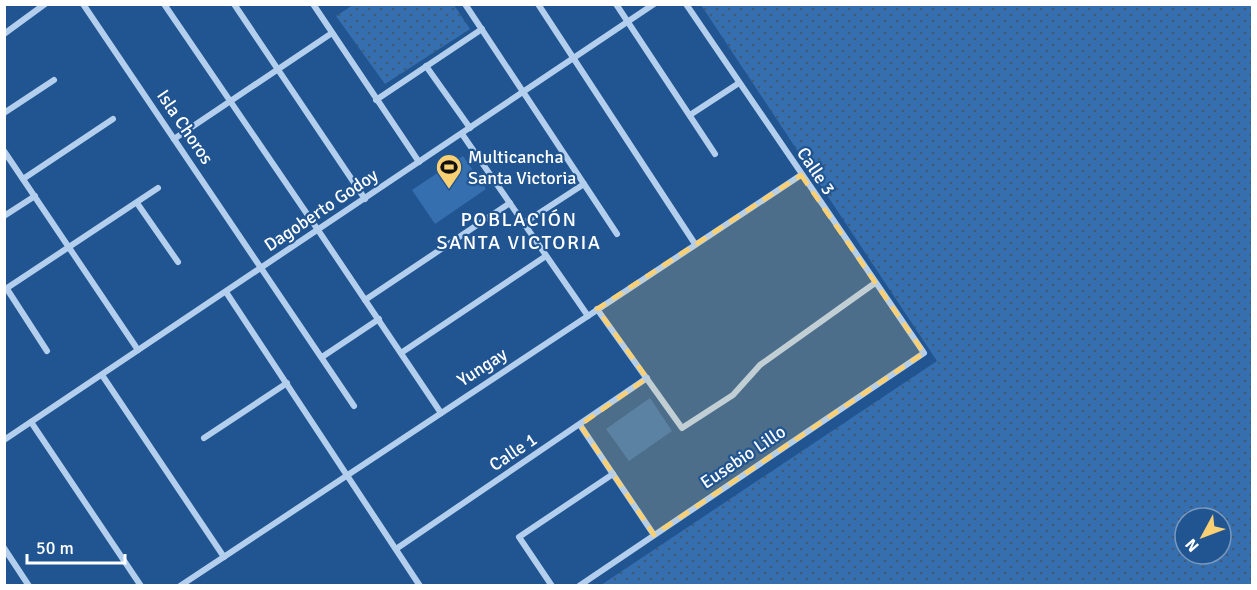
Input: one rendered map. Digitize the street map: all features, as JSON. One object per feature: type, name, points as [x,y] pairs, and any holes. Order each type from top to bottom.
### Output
[{"type":"street","points":[[4,34],[45,4]]},
{"type":"street","name":"Isla Choros","points":[[83,4],[354,406]]},
{"type":"street","points":[[164,4],[441,413]]},
{"type":"street","points":[[234,4],[365,199]]},
{"type":"street","points":[[313,4],[419,162]]},
{"type":"street","points":[[465,4],[617,234]]},
{"type":"street","points":[[538,4],[695,244]]},
{"type":"street","points":[[616,4],[715,154]]},
{"type":"street","name":"Dagoberto Godoy","points":[[4,440],[654,4]]},
{"type":"street","name":"Calle 3","points":[[686,4],[924,353]]},
{"type":"street","points":[[376,100],[482,29]]},
{"type":"street","points":[[174,139],[332,33]]},
{"type":"street","points":[[426,66],[470,128]]},
{"type":"street","points":[[4,113],[54,80]]},
{"type":"street","points":[[690,116],[739,83]]},
{"type":"street","points":[[23,179],[113,119]]},
{"type":"street","points":[[462,134],[588,316]]},
{"type":"street","points":[[4,151],[138,351]]},
{"type":"street","name":"Yungay","points":[[180,585],[801,175]]},
{"type":"street","points":[[524,223],[584,184]]},
{"type":"street","points":[[46,351],[6,290],[159,188]]},
{"type":"street","points":[[4,216],[35,196]]},
{"type":"street","points":[[137,203],[178,262]]},
{"type":"street","points":[[365,300],[510,203]]},
{"type":"street","points":[[401,353],[546,256]]},
{"type":"street","points":[[597,309],[682,428],[733,395],[760,365],[875,283]]},
{"type":"street","points":[[226,292],[420,585]]},
{"type":"street","points":[[322,357],[379,320]]},
{"type":"street","name":"Eusebio Lillo","points":[[579,585],[924,353]]},
{"type":"street","points":[[102,375],[224,557]]},
{"type":"street","name":"Calle 1","points":[[396,549],[646,378]]},
{"type":"street","points":[[204,438],[287,383]]},
{"type":"street","points":[[31,422],[141,585]]},
{"type":"street","points":[[580,425],[654,535]]},
{"type":"street","points":[[552,585],[519,537],[613,474]]},
{"type":"street","points":[[4,548],[29,585]]},
{"type":"highlighted area","points":[[801,175],[924,353],[654,535],[580,425],[647,378],[597,309]]},
{"type":"shaded area","points":[[353,5],[454,5],[470,29],[385,84],[336,16]]},
{"type":"shaded area","points":[[701,5],[1252,5],[1252,585],[601,585],[937,361]]},
{"type":"shaded area","name":"Multicancha Santa Victoria","points":[[463,156],[486,189],[435,224],[412,190]]},
{"type":"shaded area","points":[[650,398],[672,431],[629,461],[606,429]]},
{"type":"place","name":"Multicancha Santa Victoria","points":[[449,190]]},
{"type":"district","name":"POBLACIÓN SANTA VICTORIA","points":[[519,230]]}]
